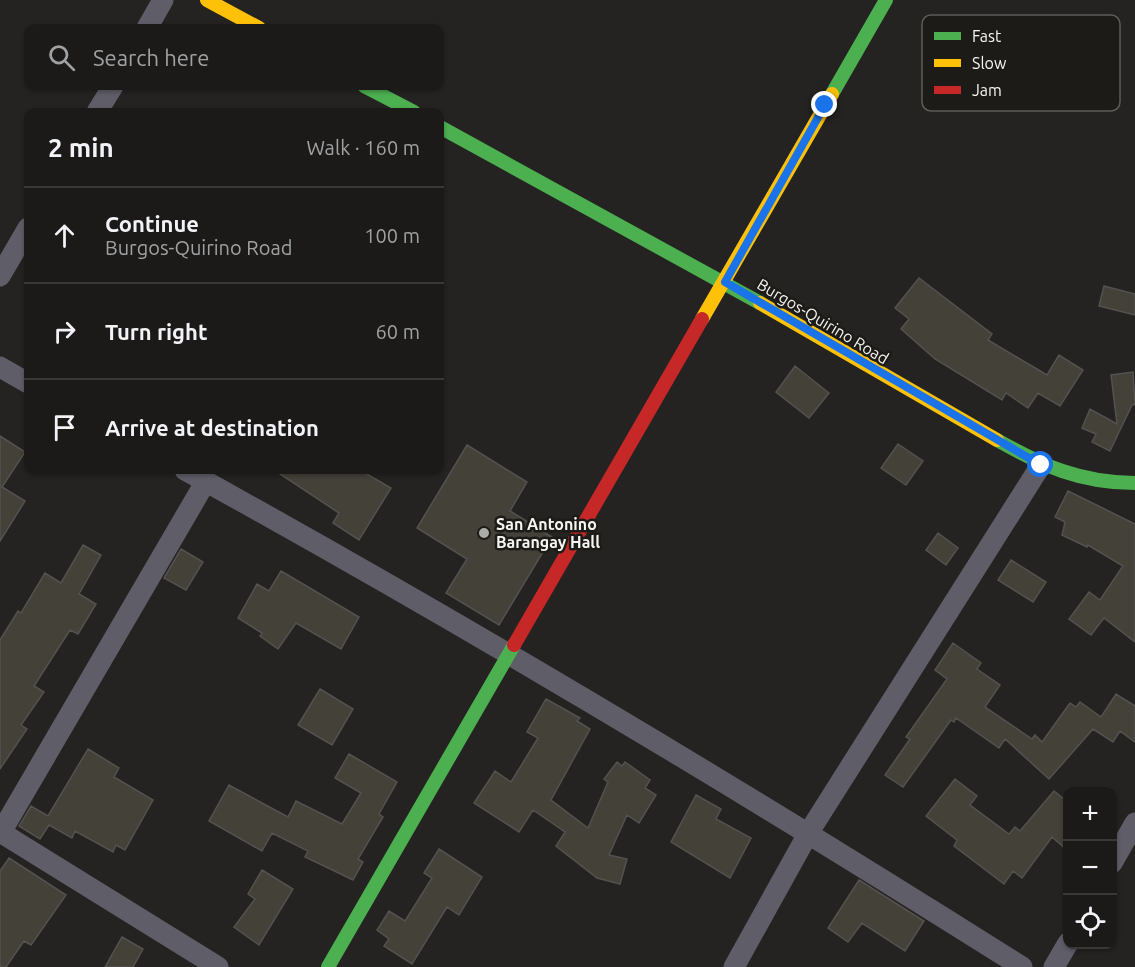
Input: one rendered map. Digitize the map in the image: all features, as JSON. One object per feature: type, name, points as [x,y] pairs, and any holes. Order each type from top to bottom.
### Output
[{"type":"street","points":[[149,24],[164,0]]},
{"type":"street","points":[[207,0],[252,24]]},
{"type":"street","points":[[328,967],[886,0]]},
{"type":"street","points":[[99,108],[111,90]]},
{"type":"street","points":[[372,90],[406,108]]},
{"type":"street","name":"Burgos-Quirino Road","points":[[444,128],[725,282],[1041,465],[1106,483],[1135,483]]},
{"type":"street","points":[[0,276],[24,235]]},
{"type":"street","points":[[0,367],[24,381]]},
{"type":"street","points":[[734,967],[809,832],[1041,465]]},
{"type":"street","points":[[193,474],[511,653],[809,832],[1022,967]]},
{"type":"street","points":[[206,481],[0,833],[218,967]]},
{"type":"street","points":[[1117,856],[1135,823]]},
{"type":"street","points":[[1054,967],[1064,949]]},
{"type":"building","points":[[919,278],[992,334],[988,340],[1047,375],[1059,355],[1083,370],[1060,406],[1038,393],[1028,408],[1006,393],[1002,400],[935,359],[901,329],[909,319],[895,308]]},
{"type":"building","points":[[1104,286],[1135,294],[1135,315],[1099,306]]},
{"type":"building","points":[[795,366],[829,393],[809,418],[776,392]]},
{"type":"building","points":[[1133,372],[1135,404],[1132,405],[1110,451],[1092,442],[1096,434],[1082,428],[1090,409],[1117,424],[1111,375]]},
{"type":"building","points":[[0,436],[24,451],[2,487],[25,501],[0,541]]},
{"type":"building","points":[[898,444],[923,461],[906,485],[881,468]]},
{"type":"building","name":"San Antonino Barangay Hall","points":[[467,445],[527,482],[510,511],[552,537],[499,625],[446,593],[467,559],[417,528]]},
{"type":"building","points":[[280,474],[367,474],[391,488],[359,540],[333,523],[339,513]]},
{"type":"building","points":[[1068,491],[1135,524],[1135,642],[1104,618],[1091,635],[1069,619],[1089,592],[1100,600],[1123,566],[1088,545],[1087,547],[1062,535],[1065,522],[1055,517]]},
{"type":"building","points":[[938,533],[958,548],[946,565],[926,550]]},
{"type":"building","points":[[83,545],[101,555],[79,594],[96,604],[78,634],[70,630],[34,686],[44,692],[21,725],[27,729],[0,769],[0,640],[18,611],[21,613],[45,573],[61,583]]},
{"type":"building","points":[[181,549],[203,562],[186,590],[164,578]]},
{"type":"building","points":[[1011,560],[1046,582],[1033,602],[998,580]]},
{"type":"building","points":[[281,571],[359,617],[341,649],[296,623],[278,649],[260,636],[262,633],[238,618],[257,584],[269,591]]},
{"type":"building","points":[[953,643],[981,663],[977,669],[1000,685],[985,707],[1032,739],[1035,735],[1042,742],[1070,703],[1076,707],[1080,702],[1101,717],[1116,694],[1135,706],[1135,742],[1120,731],[1113,742],[1093,729],[1049,779],[1005,739],[999,748],[956,718],[954,722],[951,720],[903,787],[885,775],[910,739],[906,737],[947,679],[935,670]]},
{"type":"building","points":[[320,689],[353,709],[332,745],[298,725]]},
{"type":"building","points":[[546,699],[580,718],[577,721],[590,729],[551,800],[588,828],[608,782],[604,779],[617,762],[622,766],[625,762],[650,780],[645,788],[656,795],[639,823],[627,815],[609,855],[627,859],[620,884],[597,878],[556,846],[565,832],[533,810],[519,832],[474,803],[495,771],[511,782],[538,738],[527,732]]},
{"type":"building","points":[[88,749],[119,768],[114,777],[153,800],[125,850],[116,845],[113,852],[75,831],[72,838],[49,825],[40,839],[19,826],[31,806],[48,816]]},
{"type":"building","points":[[349,754],[397,782],[379,814],[383,817],[358,859],[363,862],[353,880],[305,857],[308,851],[272,833],[262,851],[209,821],[229,785],[288,817],[296,801],[342,824],[361,793],[335,778]]},
{"type":"building","points":[[955,779],[977,796],[970,805],[1009,834],[1015,827],[1020,831],[1054,791],[1063,798],[1063,847],[1052,837],[1022,878],[1013,871],[1004,884],[954,846],[957,840],[926,816]]},
{"type":"building","points":[[696,795],[721,809],[716,819],[751,838],[730,878],[671,842]]},
{"type":"building","points":[[439,849],[482,877],[459,915],[447,907],[412,964],[384,946],[389,939],[377,930],[389,911],[405,921],[432,878],[424,873]]},
{"type":"building","points":[[9,858],[66,895],[31,945],[24,941],[6,967],[0,967],[0,871]]},
{"type":"building","points":[[262,870],[293,889],[259,945],[234,927],[255,899],[248,894]]},
{"type":"building","points":[[859,880],[924,921],[905,951],[862,923],[848,942],[828,928]]},
{"type":"building","points":[[122,937],[143,949],[133,967],[105,967]]},
{"type":"traffic: fast","points":[[832,94],[886,0]]},
{"type":"traffic: fast","points":[[372,90],[406,108]]},
{"type":"traffic: fast","points":[[444,129],[760,303]]},
{"type":"traffic: fast","points":[[997,440],[1030,458],[1063,471],[1097,480],[1135,483]]},
{"type":"traffic: fast","points":[[328,967],[514,645]]},
{"type":"traffic: slow","points":[[207,0],[252,24]]},
{"type":"traffic: slow","points":[[702,319],[832,94]]},
{"type":"traffic: slow","points":[[760,303],[997,440]]},
{"type":"traffic: jam","points":[[514,645],[702,319]]},
{"type":"place","name":"San Antonino Barangay Hall","points":[[484,533]]},
{"type":"route","points":[[825,105],[725,282],[1041,465]]}]
